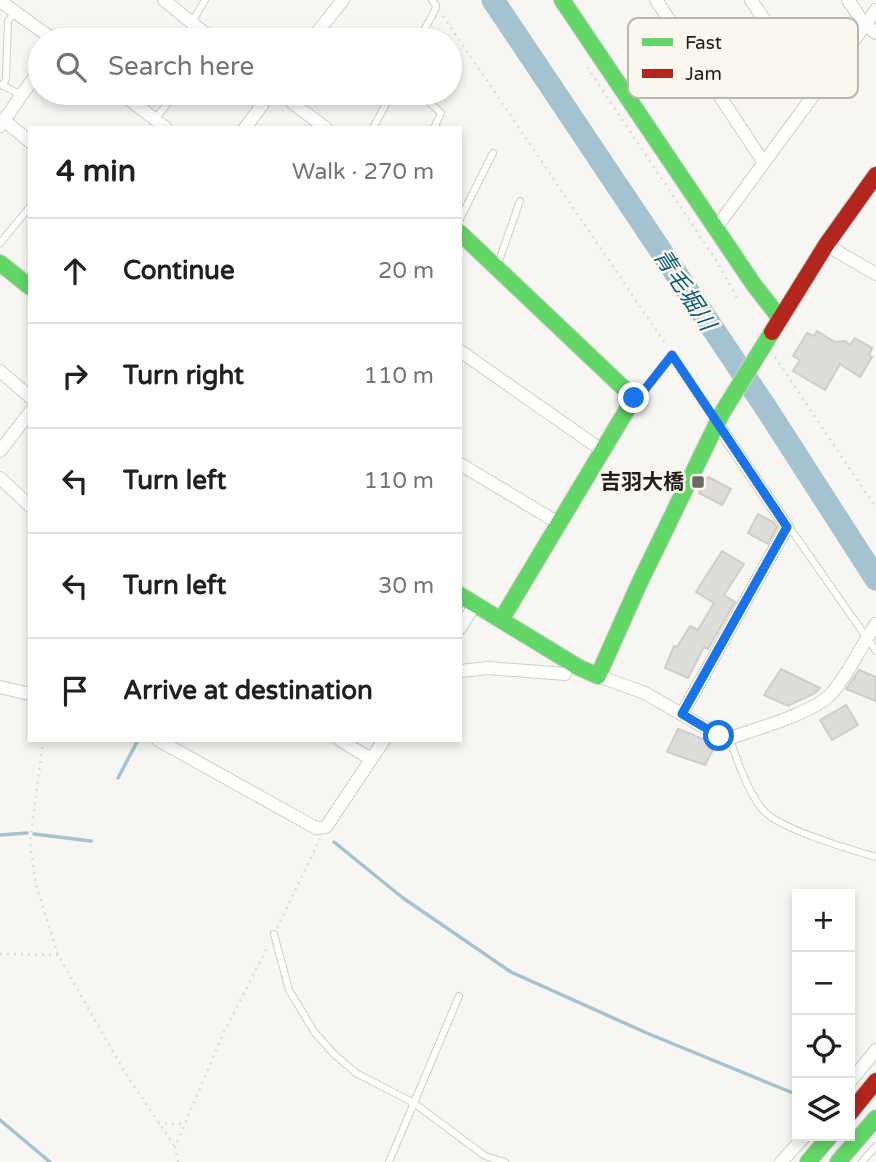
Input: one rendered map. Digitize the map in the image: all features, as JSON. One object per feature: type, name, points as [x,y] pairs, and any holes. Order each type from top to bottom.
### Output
[{"type":"main road","points":[[563,0],[628,97]]},
{"type":"main road","points":[[629,98],[754,285],[779,317]]},
{"type":"main road","points":[[462,596],[578,667],[598,676],[719,417],[767,350],[779,317],[876,174]]},
{"type":"main road","points":[[462,235],[634,398],[501,620]]},
{"type":"main road","points":[[0,263],[28,285]]},
{"type":"main road","points":[[855,1107],[876,1081]]},
{"type":"main road","points":[[838,1162],[876,1118]]},
{"type":"main road","points":[[808,1162],[826,1141]]},
{"type":"street","points":[[164,0],[199,28]]},
{"type":"street","points":[[321,28],[343,0]]},
{"type":"street","points":[[656,0],[668,18]]},
{"type":"street","points":[[751,0],[763,18]]},
{"type":"street","points":[[848,0],[871,29]]},
{"type":"street","points":[[0,1],[38,28]]},
{"type":"street","points":[[858,44],[871,29],[876,10]]},
{"type":"street","points":[[28,85],[2,123],[28,141]]},
{"type":"street","points":[[721,98],[764,163]]},
{"type":"street","points":[[716,228],[811,98]]},
{"type":"street","points":[[137,105],[164,126]]},
{"type":"street","points":[[246,126],[262,105]]},
{"type":"street","points":[[295,105],[323,126]]},
{"type":"street","points":[[826,245],[876,274]]},
{"type":"street","points":[[462,352],[603,451]]},
{"type":"street","points":[[0,371],[28,395]]},
{"type":"street","points":[[0,451],[28,415]]},
{"type":"street","points":[[682,714],[787,527],[719,417]]},
{"type":"street","points":[[462,465],[560,524]]},
{"type":"street","points":[[0,478],[28,504]]},
{"type":"street","points":[[462,625],[475,604]]},
{"type":"street","points":[[598,676],[645,693],[719,736],[730,738],[805,711],[824,699],[835,688],[870,632]]},
{"type":"street","points":[[462,671],[488,668],[565,674]]},
{"type":"street","points":[[0,687],[28,694]]},
{"type":"street","points":[[162,742],[316,828],[326,827],[383,742]]},
{"type":"street","points":[[343,742],[371,759]]},
{"type":"street","points":[[853,1078],[876,1050]]},
{"type":"street","points":[[781,1162],[800,1141]]},
{"type":"lane","points":[[192,22],[205,0]]},
{"type":"lane","points":[[424,28],[434,3]]},
{"type":"lane","points":[[16,12],[8,21],[6,78],[2,85],[21,95]]},
{"type":"lane","points":[[155,119],[166,105]]},
{"type":"lane","points":[[374,126],[385,105]]},
{"type":"lane","points":[[432,105],[441,113],[436,126]]},
{"type":"lane","points":[[462,215],[493,153]]},
{"type":"lane","points":[[493,264],[499,258],[520,201]]},
{"type":"lane","points":[[0,243],[28,209]]},
{"type":"lane","points":[[634,398],[642,393],[672,355],[719,417]]},
{"type":"lane","points":[[787,527],[870,632],[876,651]]},
{"type":"lane","points":[[730,738],[758,806],[769,816],[821,839],[876,857]]},
{"type":"lane","points":[[274,934],[289,990],[315,1032],[335,1055],[356,1073],[414,1103],[485,1156],[505,1162]]},
{"type":"lane","points":[[389,1162],[459,996]]},
{"type":"lane","points":[[862,1162],[876,1146]]},
{"type":"path","points":[[434,3],[451,28]]},
{"type":"path","points":[[462,44],[672,355]]},
{"type":"path","points":[[581,57],[716,260],[740,301]]},
{"type":"path","points":[[767,350],[876,508]]},
{"type":"path","points":[[43,742],[30,844],[36,886],[58,955],[124,1071],[175,1147],[178,1162]]},
{"type":"path","points":[[175,1147],[224,1032],[326,827]]},
{"type":"path","points":[[0,954],[58,955]]},
{"type":"path","points":[[158,1123],[186,1122]]},
{"type":"building","points":[[817,331],[835,342],[845,341],[850,345],[855,338],[872,348],[869,355],[872,357],[860,377],[840,364],[825,390],[793,371],[800,360],[793,356],[807,333],[814,336]]},
{"type":"building","points":[[708,477],[731,489],[722,505],[699,493]]},
{"type":"building","points":[[758,514],[777,527],[768,544],[748,533]]},
{"type":"building","points":[[722,551],[744,564],[724,595],[735,602],[708,649],[704,647],[688,678],[665,668],[674,646],[677,647],[690,626],[698,630],[714,603],[696,592]]},
{"type":"building","points":[[781,669],[820,688],[788,706],[764,695]]},
{"type":"building","points":[[859,670],[876,677],[876,701],[846,689]]},
{"type":"building","points":[[846,705],[858,725],[832,740],[820,720]]},
{"type":"building","points":[[678,729],[716,744],[705,765],[667,752]]},
{"type":"waterway","name":"青毛堀川","points":[[493,0],[768,411],[876,579]]},
{"type":"waterway","points":[[118,778],[137,742]]},
{"type":"waterway","points":[[0,835],[27,833]]},
{"type":"waterway","points":[[34,834],[91,841]]},
{"type":"waterway","points":[[334,842],[403,898],[511,972],[649,1034],[792,1093]]},
{"type":"waterway","points":[[0,1120],[50,1162]]},
{"type":"traffic: fast","points":[[562,0],[628,98]]},
{"type":"traffic: fast","points":[[628,98],[754,285],[779,317]]},
{"type":"traffic: fast","points":[[462,235],[634,398],[501,620]]},
{"type":"traffic: fast","points":[[0,263],[28,285]]},
{"type":"traffic: fast","points":[[462,596],[578,667],[598,676],[639,584],[722,413],[772,332]]},
{"type":"traffic: fast","points":[[838,1162],[876,1118]]},
{"type":"traffic: fast","points":[[808,1162],[826,1141]]},
{"type":"traffic: jam","points":[[772,332],[826,245],[876,175]]},
{"type":"traffic: jam","points":[[855,1107],[876,1081]]},
{"type":"place","name":"吉羽大橋","points":[[698,482]]},
{"type":"route","points":[[634,398],[642,393],[672,355],[787,527],[682,714],[719,736]]}]
